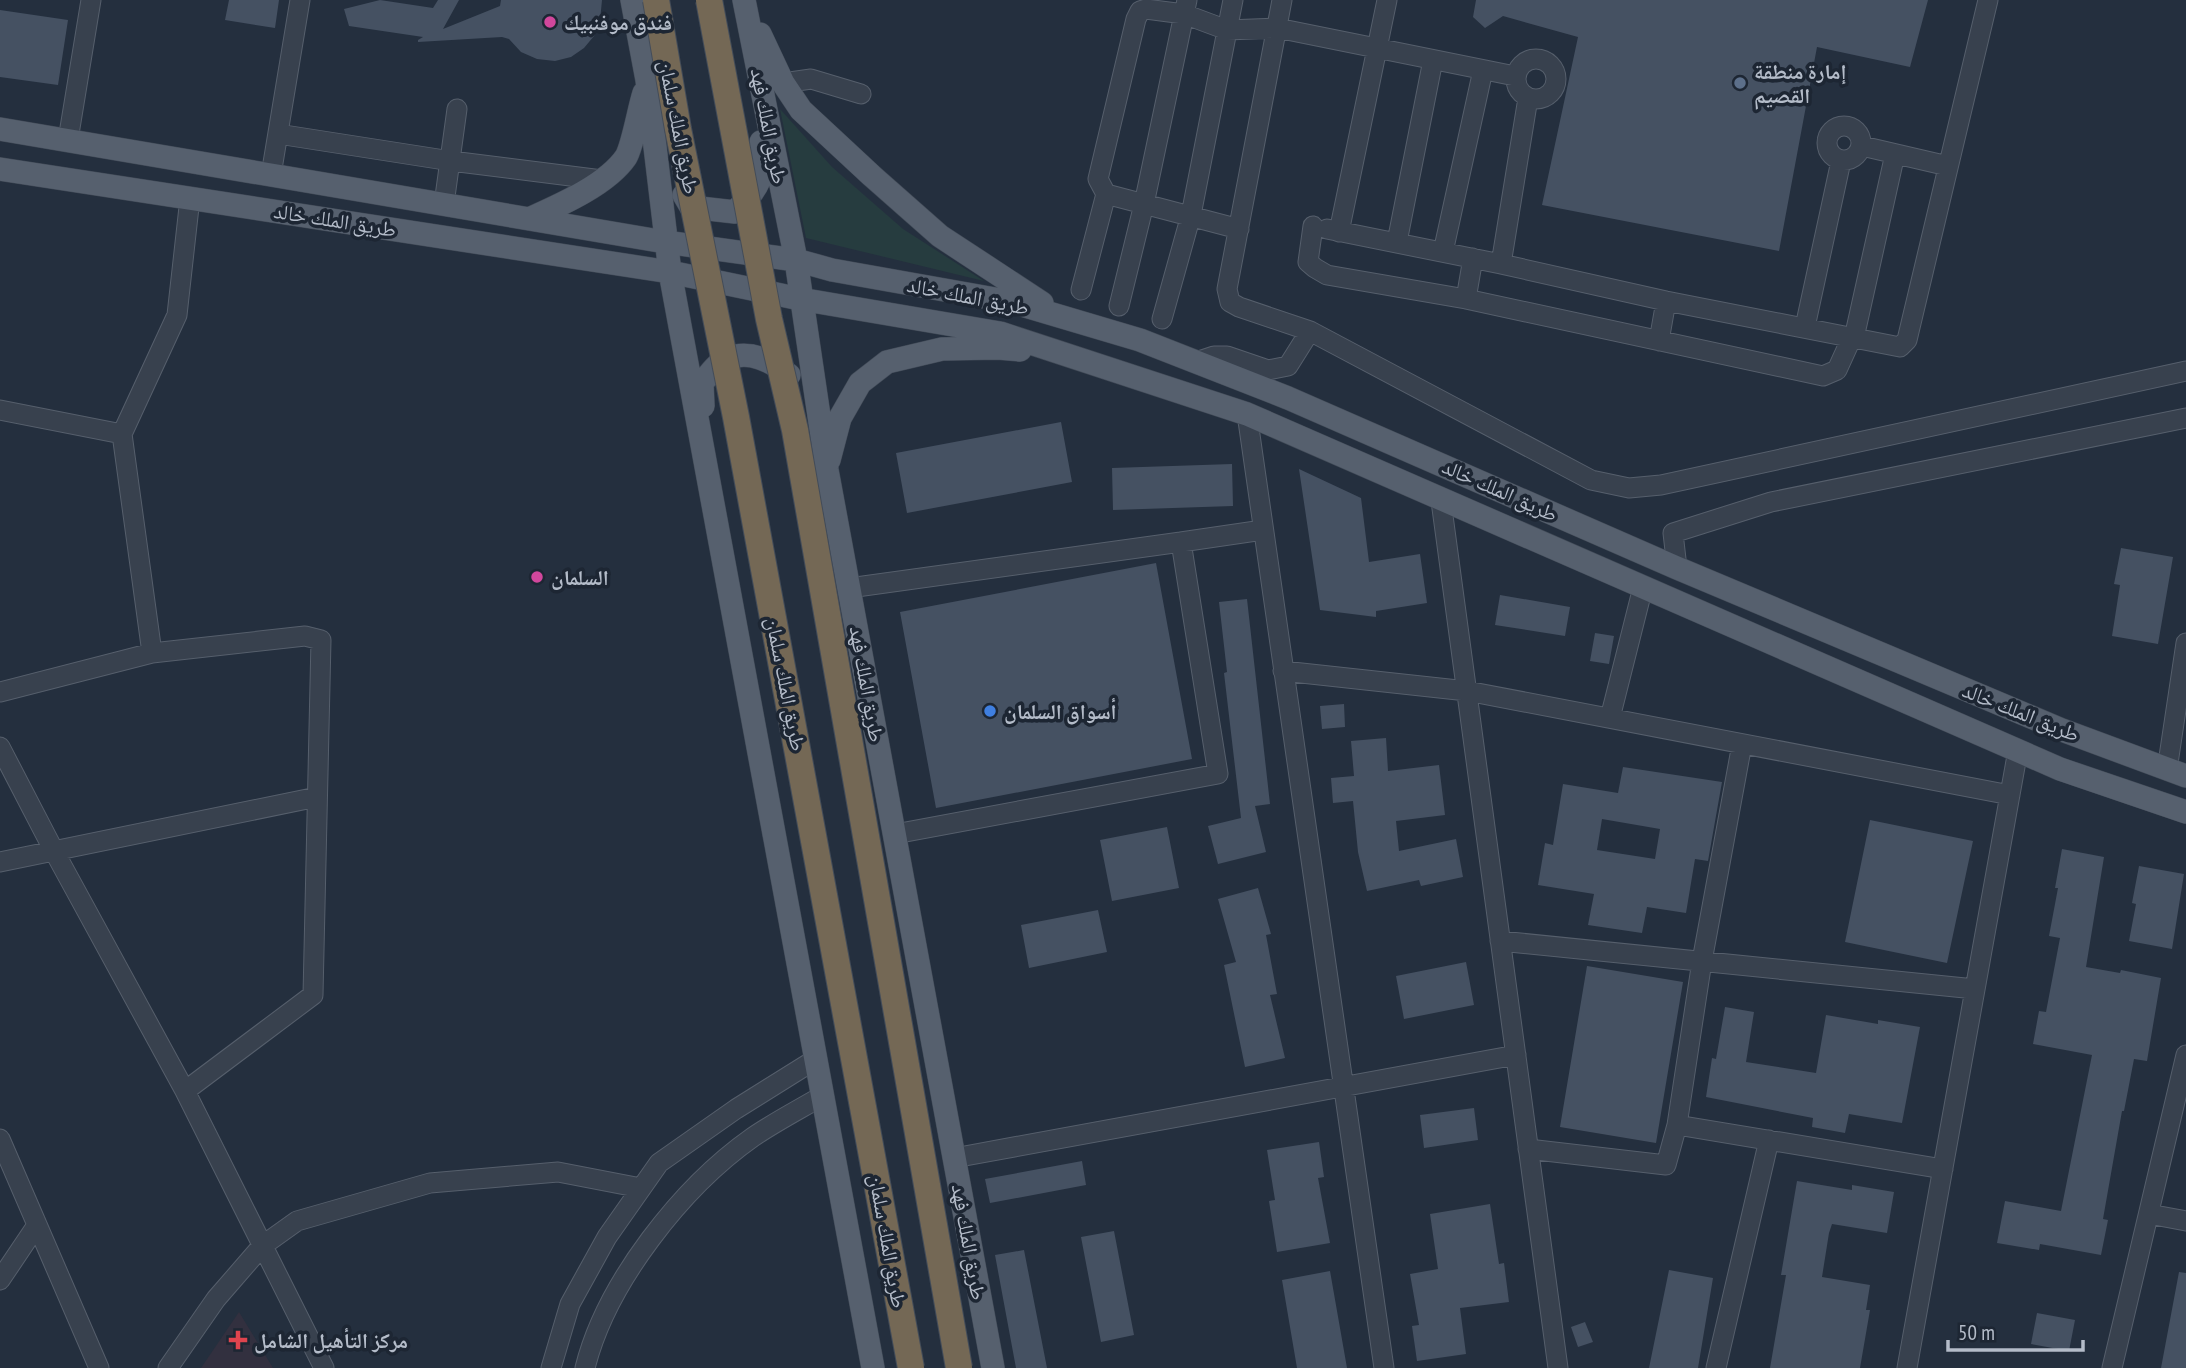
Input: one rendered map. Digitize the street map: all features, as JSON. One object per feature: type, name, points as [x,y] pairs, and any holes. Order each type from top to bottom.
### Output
[{"type":"highway","name":"طريق الملك سلمان","points":[[656,0],[779,646],[911,1368]]},
{"type":"highway","points":[[709,0],[769,319],[794,430],[959,1368]]},
{"type":"main road","points":[[632,0],[669,173],[691,206],[735,212],[752,194],[765,168],[744,1]]},
{"type":"main road","points":[[744,1],[783,83],[801,110],[940,236],[1069,319]]},
{"type":"main road","name":"طريق الملك فهد","points":[[744,1],[796,260],[826,467],[993,1368]]},
{"type":"main road","points":[[528,219],[562,204],[602,180],[626,156],[647,80]]},
{"type":"main road","points":[[647,80],[670,272],[873,1368]]},
{"type":"main road","name":"طريق الملك خالد","points":[[0,129],[665,242],[796,260],[832,270],[1012,302],[1140,340],[1287,398],[1677,568],[2062,730],[2176,773]]},
{"type":"main road","name":"طريق الملك خالد","points":[[0,169],[670,272],[800,299],[1000,334],[1247,414],[2060,769],[2186,812]]},
{"type":"main road","points":[[826,467],[840,418],[860,383],[887,362],[942,349],[998,348],[1066,355]]},
{"type":"main road","points":[[709,482],[702,383],[724,359],[745,355],[769,359],[799,383],[826,467]]},
{"type":"street","points":[[68,140],[91,0]]},
{"type":"street","points":[[271,175],[300,0]]},
{"type":"street","points":[[1162,319],[1191,215],[1233,0]]},
{"type":"street","points":[[1282,0],[1227,289],[1230,302],[1310,331],[1591,480],[1629,488],[1675,482],[2186,371]]},
{"type":"street","points":[[1339,232],[1387,0]]},
{"type":"street","points":[[1895,154],[1853,338],[1837,370],[1823,376],[1466,299],[1327,275],[1308,262],[1308,225],[1666,301],[1805,327],[1853,338],[1900,348],[1907,340],[1988,0]]},
{"type":"street","points":[[1119,306],[1186,7]]},
{"type":"street","points":[[1081,290],[1106,194],[1098,179],[1140,11],[1186,7],[1227,30],[1277,28],[1515,76]]},
{"type":"street","points":[[1542,59],[1550,64],[1556,81],[1553,90],[1546,96],[1528,98],[1516,86],[1515,76],[1518,67],[1525,61],[1542,59]]},
{"type":"street","points":[[1397,243],[1433,60]]},
{"type":"street","points":[[1443,252],[1483,70]]},
{"type":"street","points":[[783,83],[811,79],[861,94]]},
{"type":"street","points":[[1501,264],[1528,98]]},
{"type":"street","points":[[444,204],[457,109]]},
{"type":"street","points":[[1847,126],[1855,130],[1860,137],[1861,146],[1858,154],[1850,160],[1841,161],[1833,157],[1828,150],[1827,141],[1830,133],[1838,127],[1847,126]]},
{"type":"street","points":[[278,134],[451,161],[602,180]]},
{"type":"street","points":[[1861,146],[1948,166]]},
{"type":"street","points":[[1805,327],[1841,161]]},
{"type":"street","points":[[1106,194],[1239,229]]},
{"type":"street","points":[[152,653],[122,434],[177,315],[190,198]]},
{"type":"street","points":[[1466,299],[1473,258]]},
{"type":"street","points":[[1659,341],[1666,301]]},
{"type":"street","points":[[1196,362],[1214,356],[1227,356],[1268,370],[1288,366],[1310,331]]},
{"type":"street","points":[[0,410],[122,434]]},
{"type":"street","points":[[1247,414],[1384,1368]]},
{"type":"street","points":[[1677,568],[1673,533],[1771,502],[2186,418]]},
{"type":"street","points":[[1441,501],[1558,1368]]},
{"type":"street","points":[[849,588],[1263,530]]},
{"type":"street","points":[[895,834],[1218,774],[1181,542]]},
{"type":"street","points":[[1610,718],[1643,587]]},
{"type":"street","points":[[0,692],[152,653],[305,636],[321,640],[313,995],[185,1091]]},
{"type":"street","points":[[2176,773],[2186,643]]},
{"type":"street","points":[[1283,671],[1466,691],[2010,795]]},
{"type":"street","points":[[1528,1149],[1667,1165],[1677,1125],[1702,961],[1742,744]]},
{"type":"street","points":[[0,747],[185,1091],[324,1368]]},
{"type":"street","points":[[1907,1368],[2018,750]]},
{"type":"street","points":[[0,862],[317,797]]},
{"type":"street","points":[[1500,941],[1975,989]]},
{"type":"street","points":[[954,1158],[1516,1055]]},
{"type":"street","points":[[2112,1368],[2186,1055]]},
{"type":"street","points":[[551,1368],[570,1304],[607,1237],[659,1163],[736,1109],[816,1059]]},
{"type":"street","points":[[585,1368],[604,1315],[641,1252],[696,1186],[753,1137],[822,1096]]},
{"type":"street","points":[[1677,1125],[1942,1169]]},
{"type":"street","points":[[0,1139],[99,1368]]},
{"type":"street","points":[[1716,1368],[1769,1140]]},
{"type":"street","points":[[168,1368],[216,1299],[262,1246],[297,1221],[430,1182],[558,1172],[642,1188]]},
{"type":"street","points":[[2149,1214],[2186,1221]]},
{"type":"street","points":[[0,1280],[37,1225]]},
{"type":"shaded area","name":"مركز التأهيل الشامل","points":[[239,1312],[273,1368],[201,1368]]},
{"type":"green space","points":[[780,109],[832,167],[903,229],[984,281],[806,238]]},
{"type":"building","points":[[229,0],[279,0],[275,28],[225,20]]},
{"type":"building","points":[[380,0],[433,8],[438,0],[459,0],[443,29],[500,6],[501,0],[602,0],[600,21],[594,36],[584,48],[571,57],[555,61],[537,59],[521,52],[509,39],[502,37],[418,42],[423,37],[349,26],[344,9]]},
{"type":"building","points":[[1476,0],[1928,0],[1910,67],[1817,47],[1779,251],[1542,205],[1578,37],[1503,16],[1485,28],[1473,17]]},
{"type":"building","points":[[0,10],[68,20],[58,85],[0,77]]},
{"type":"building","points":[[1061,422],[1072,482],[907,513],[896,453]]},
{"type":"building","points":[[1232,464],[1233,506],[1113,510],[1112,468]]},
{"type":"building","points":[[1299,469],[1361,498],[1369,562],[1420,554],[1427,603],[1376,611],[1376,617],[1320,610]]},
{"type":"building","points":[[2121,548],[2173,557],[2158,644],[2112,636],[2120,585],[2114,584]]},
{"type":"building","points":[[1156,563],[1192,759],[936,808],[900,612]]},
{"type":"building","points":[[1500,595],[1570,607],[1565,636],[1495,625]]},
{"type":"building","points":[[1247,599],[1270,804],[1255,806],[1266,852],[1218,864],[1208,826],[1241,818],[1224,673],[1227,672],[1219,602]]},
{"type":"building","points":[[1595,633],[1614,636],[1609,664],[1590,661]]},
{"type":"building","points":[[1344,704],[1345,727],[1322,729],[1320,706]]},
{"type":"building","points":[[1386,738],[1388,771],[1439,765],[1445,815],[1396,821],[1399,851],[1456,839],[1463,877],[1421,886],[1419,880],[1367,891],[1358,852],[1353,801],[1333,803],[1331,778],[1354,776],[1351,741]]},
{"type":"building","points":[[1623,767],[1722,782],[1708,861],[1695,859],[1686,913],[1647,907],[1642,933],[1588,925],[1594,894],[1538,885],[1545,843],[1553,845],[1563,784],[1618,793]],"holes":[[[1602,819],[1660,829],[1655,859],[1597,850]]]},
{"type":"building","points":[[1870,820],[1973,841],[1947,963],[1845,942]]},
{"type":"building","points":[[1167,827],[1179,888],[1112,901],[1100,840]]},
{"type":"building","points":[[2062,849],[2104,857],[2086,967],[2120,973],[2121,970],[2161,978],[2147,1061],[2134,1059],[2122,1111],[2103,1219],[2108,1220],[2101,1255],[2040,1244],[2039,1250],[1997,1243],[2005,1201],[2061,1211],[2092,1055],[2033,1044],[2039,1011],[2046,1012],[2060,938],[2049,936]]},
{"type":"building","points":[[2139,866],[2184,874],[2172,949],[2129,941]]},
{"type":"building","points":[[1258,888],[1271,934],[1266,935],[1277,994],[1270,995],[1285,1058],[1245,1067],[1224,965],[1236,962],[1218,899]]},
{"type":"building","points":[[1098,910],[1107,952],[1029,968],[1021,925]]},
{"type":"building","points":[[1466,962],[1474,1005],[1404,1019],[1396,976]]},
{"type":"building","points":[[1587,966],[1683,982],[1656,1143],[1560,1127]]},
{"type":"building","points":[[1725,1007],[1754,1012],[1746,1062],[1816,1073],[1826,1015],[1878,1024],[1878,1020],[1920,1027],[1902,1123],[1849,1114],[1845,1133],[1812,1127],[1813,1118],[1706,1097],[1712,1058],[1716,1059]]},
{"type":"building","points":[[1474,1108],[1478,1140],[1424,1148],[1420,1115]]},
{"type":"building","points":[[1319,1142],[1324,1177],[1318,1178],[1330,1243],[1277,1252],[1269,1201],[1275,1200],[1267,1150]]},
{"type":"building","points":[[1082,1161],[1086,1185],[990,1203],[985,1179]]},
{"type":"building","points":[[1797,1181],[1852,1190],[1852,1185],[1894,1192],[1887,1233],[1832,1224],[1829,1233],[1822,1277],[1870,1285],[1866,1310],[1870,1310],[1860,1368],[1770,1368],[1786,1275],[1781,1275]]},
{"type":"building","points":[[1490,1204],[1499,1264],[1504,1263],[1509,1302],[1460,1308],[1466,1354],[1417,1361],[1412,1326],[1419,1325],[1410,1274],[1438,1269],[1430,1214]]},
{"type":"building","points":[[1114,1231],[1134,1335],[1101,1342],[1081,1237]]},
{"type":"building","points":[[1024,1250],[1047,1368],[1016,1368],[995,1255]]},
{"type":"building","points":[[1669,1270],[1713,1278],[1698,1368],[1649,1368]]},
{"type":"building","points":[[1330,1271],[1347,1368],[1297,1368],[1282,1280]]},
{"type":"building","points":[[2179,1272],[2186,1273],[2186,1368],[2161,1368]]},
{"type":"building","points":[[2037,1313],[2075,1320],[2069,1351],[2031,1344]]},
{"type":"building","points":[[1585,1322],[1593,1342],[1578,1347],[1571,1327]]},
{"type":"place","name":"فندق موفنبيك","points":[[550,22]]},
{"type":"place","name":"إمارة منطقة القصيم","points":[[1740,83]]},
{"type":"place","name":"السلمان","points":[[537,577]]},
{"type":"place","name":"أسواق السلمان","points":[[990,711]]},
{"type":"place","name":"مركز التأهيل الشامل","points":[[238,1340]]}]
